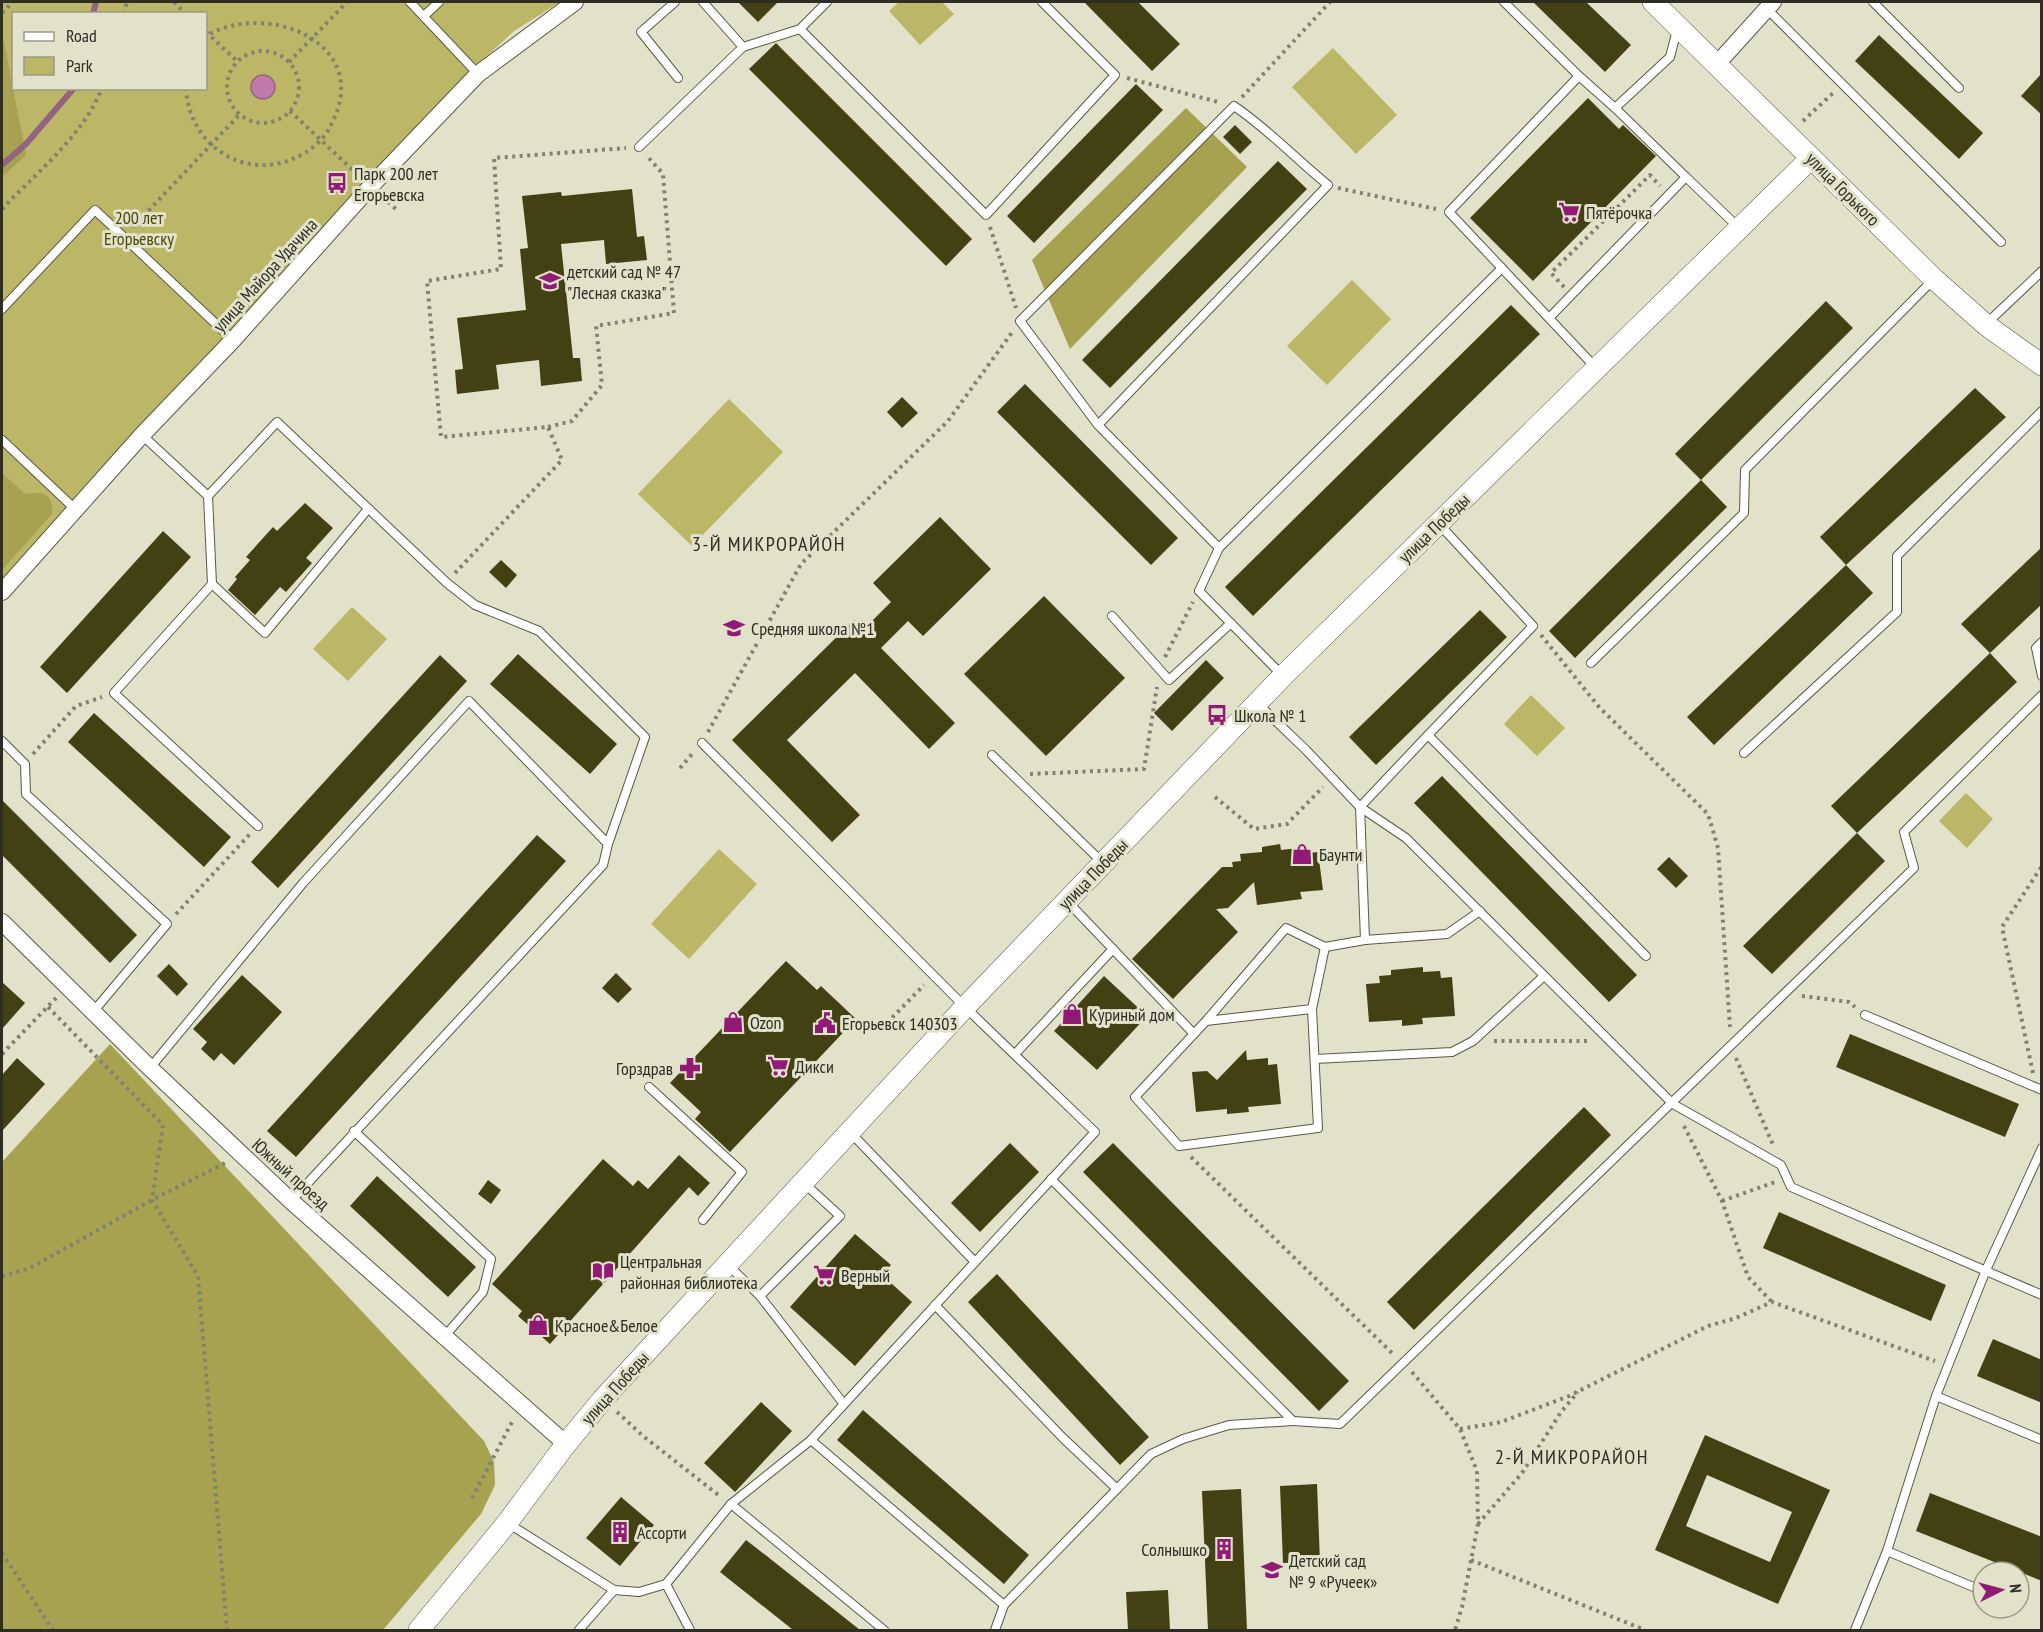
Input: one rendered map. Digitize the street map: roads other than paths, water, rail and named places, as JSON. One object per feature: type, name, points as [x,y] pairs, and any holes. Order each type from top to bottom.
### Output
[{"type":"street","name":"улица Майора Удачина","points":[[2,592],[142,435],[233,340],[370,187],[478,74],[575,2]]},
{"type":"street","name":"улица Горького","points":[[1653,2],[1934,279],[1986,325],[2042,365]]},
{"type":"street","points":[[1717,64],[1769,5]]},
{"type":"street","name":"улица Победы","points":[[419,1630],[507,1523],[603,1399],[965,1007],[1283,676],[1812,158]]},
{"type":"street","name":"Южный проезд","points":[[2,922],[241,1155],[566,1444]]},
{"type":"lane","points":[[410,2],[478,74]]},
{"type":"lane","points":[[424,16],[440,2]]},
{"type":"lane","points":[[675,2],[641,32],[678,78]]},
{"type":"lane","points":[[703,2],[743,47]]},
{"type":"lane","points":[[639,147],[743,47],[800,29],[827,2]]},
{"type":"lane","points":[[800,29],[986,215],[1115,75],[1042,2]]},
{"type":"lane","points":[[1504,2],[1739,229]]},
{"type":"lane","points":[[1874,2],[1959,88]]},
{"type":"lane","points":[[1769,5],[1843,85],[2001,242]]},
{"type":"lane","points":[[1615,108],[1670,57],[1678,26]]},
{"type":"lane","points":[[1579,76],[1449,212],[1597,368]]},
{"type":"lane","points":[[1098,425],[1328,185],[1302,165],[1259,123],[1234,106],[1209,128],[1020,321],[1098,425],[1219,548]]},
{"type":"lane","points":[[1549,318],[1686,177]]},
{"type":"lane","points":[[2,309],[95,210],[233,340]]},
{"type":"lane","points":[[1283,676],[1198,591],[1219,548],[1502,268]]},
{"type":"lane","points":[[1986,325],[2042,271]]},
{"type":"lane","points":[[1591,663],[1744,513],[1745,470],[1934,279]]},
{"type":"lane","points":[[1744,753],[1897,612],[1897,556],[2042,411]]},
{"type":"lane","points":[[208,496],[278,422],[447,583],[475,605],[539,630],[645,737],[603,865],[291,1201]]},
{"type":"lane","points":[[142,435],[208,496],[212,584],[114,693],[258,826]]},
{"type":"lane","points":[[2,440],[76,510]]},
{"type":"lane","points":[[212,584],[265,633],[368,509]]},
{"type":"lane","points":[[1365,940],[1359,807],[1533,626],[1439,523]]},
{"type":"lane","points":[[1112,616],[1170,680],[1231,623]]},
{"type":"lane","points":[[2042,642],[2036,648],[2042,676]]},
{"type":"lane","points":[[995,1630],[1004,1605],[1151,1454],[1183,1439],[1229,1425],[1293,1421],[1340,1424],[1673,1104],[1914,868],[1904,832],[2042,695]]},
{"type":"lane","points":[[150,1068],[303,884],[469,701],[608,844]]},
{"type":"lane","points":[[1257,703],[1359,807],[1407,838],[1673,1104],[1782,1165],[1791,1187],[2042,1295]]},
{"type":"lane","points":[[1428,735],[1646,956]]},
{"type":"lane","points":[[2,741],[25,764],[26,794],[167,924],[93,1012]]},
{"type":"lane","points":[[507,1523],[614,1590],[639,1592],[666,1584],[731,1504],[811,1440],[1095,1132],[965,1007],[702,743]]},
{"type":"lane","points":[[992,755],[1103,863]]},
{"type":"lane","points":[[1066,901],[1194,1034]]},
{"type":"lane","points":[[1325,947],[1312,1009],[1318,1128],[1179,1146],[1135,1097],[1206,1021],[1286,928],[1325,947],[1365,940],[1447,934],[1480,911]]},
{"type":"lane","points":[[1015,1054],[1113,949]]},
{"type":"lane","points":[[1315,1059],[1452,1052],[1473,1041],[1544,976]]},
{"type":"lane","points":[[1206,1021],[1312,1009]]},
{"type":"lane","points":[[1865,1015],[2039,1089]]},
{"type":"lane","points":[[650,1087],[742,1172],[703,1220]]},
{"type":"lane","points":[[354,1131],[491,1259],[483,1292],[444,1337]]},
{"type":"lane","points":[[850,1132],[975,1262]]},
{"type":"lane","points":[[1855,1630],[1887,1551],[1948,1365],[1986,1270],[2042,1148]]},
{"type":"lane","points":[[1051,1179],[1293,1421]]},
{"type":"lane","points":[[760,1296],[840,1216],[803,1182]]},
{"type":"lane","points":[[727,1264],[760,1296],[843,1403]]},
{"type":"lane","points":[[935,1305],[1063,1438],[1117,1489]]},
{"type":"lane","points":[[1936,1396],[2042,1440]]},
{"type":"lane","points":[[811,1440],[1004,1605]]},
{"type":"lane","points":[[731,1504],[884,1630]]},
{"type":"lane","points":[[1887,1551],[1971,1586]]},
{"type":"lane","points":[[666,1584],[690,1630]]},
{"type":"lane","points":[[579,1630],[614,1590]]},
{"type":"waterway","points":[[94,12],[96,2]]},
{"type":"waterway","points":[[2,165],[26,144],[72,90]]},
{"type":"place","name":"Парк 200 лет Егорьевска","points":[[337,183]]},
{"type":"place","name":"Пятёрочка","points":[[1569,212]]},
{"type":"place","name":"детский сад № 47 \"Лесная сказка\"","points":[[550,281]]},
{"type":"place","name":"Средняя школа №1","points":[[734,628]]},
{"type":"place","name":"Школа № 1","points":[[1217,715]]},
{"type":"place","name":"Баунти","points":[[1302,854]]},
{"type":"place","name":"Куриный дом","points":[[1072,1014]]},
{"type":"place","name":"Ozon","points":[[733,1022]]},
{"type":"place","name":"Егорьевск 140303","points":[[825,1023]]},
{"type":"place","name":"Дикси","points":[[778,1066]]},
{"type":"place","name":"Горздрав","points":[[690,1068]]},
{"type":"place","name":"Центральная районная библиотека","points":[[603,1271]]},
{"type":"place","name":"Верный","points":[[824,1275]]},
{"type":"place","name":"Красное&Белое","points":[[538,1325]]},
{"type":"place","name":"Ассорти","points":[[620,1532]]},
{"type":"place","name":"Солнышко","points":[[1224,1549]]},
{"type":"place","name":"Детский сад № 9 «Ручеек»","points":[[1272,1570]]},
{"type":"district","name":"3-Й МИКРОРАЙОН","points":[[769,544]]},
{"type":"district","name":"2-Й МИКРОРАЙОН","points":[[1572,1457]]},
{"type":"park label","name":"200 лет Егорьевску","points":[[139,227]]}]
